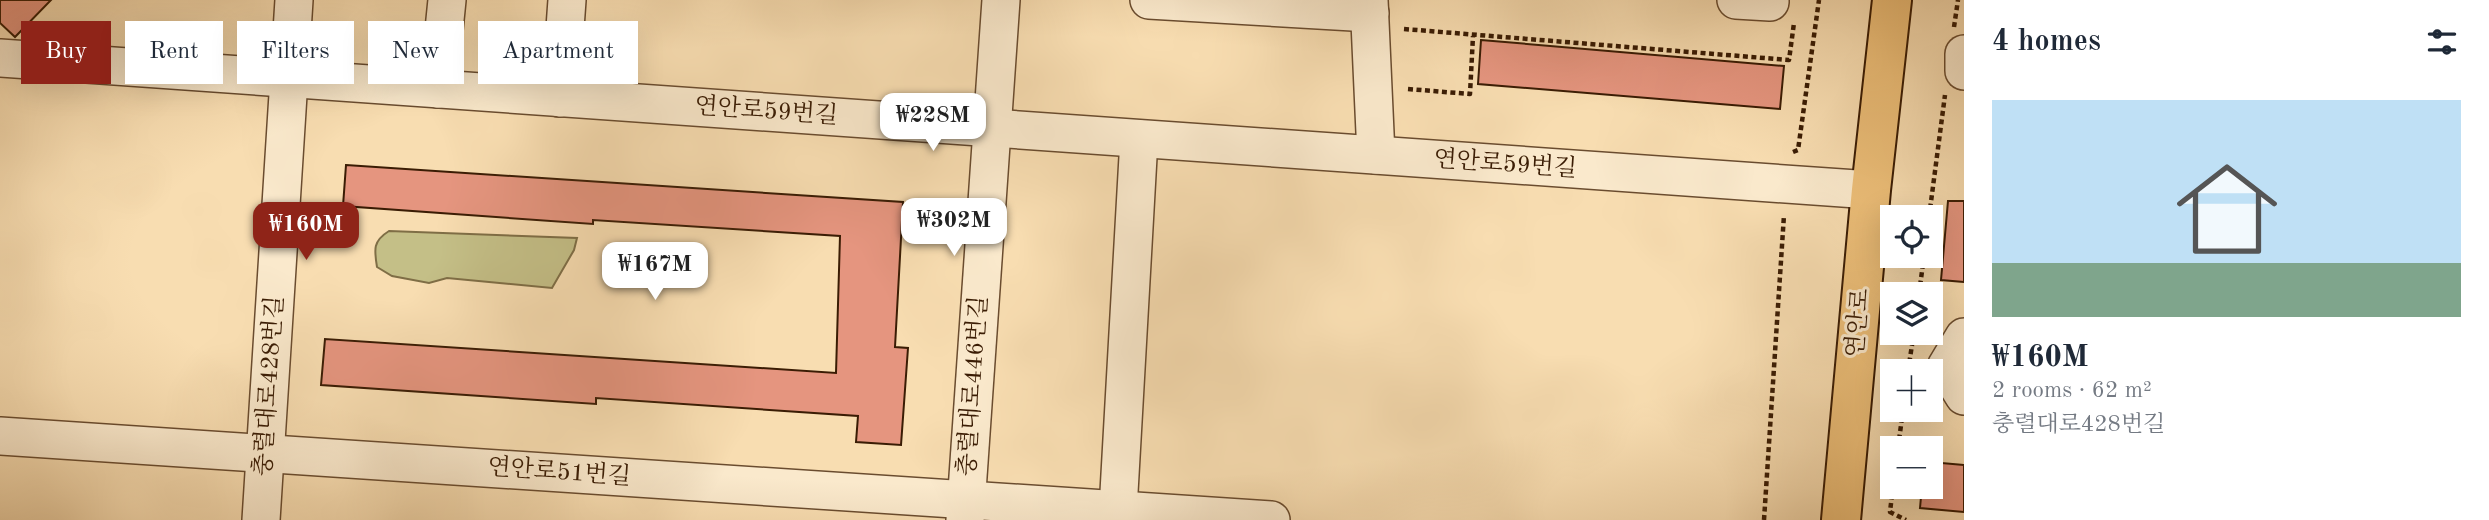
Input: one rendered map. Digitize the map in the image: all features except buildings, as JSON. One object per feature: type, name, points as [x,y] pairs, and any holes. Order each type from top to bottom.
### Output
[{"type":"main road","name":"연안로","points":[[1841,520],[1871,190],[1892,0]]},
{"type":"street","name":"충렬대로428번길","points":[[293,21],[294,0]]},
{"type":"street","points":[[438,89],[447,0]]},
{"type":"street","points":[[560,98],[567,0]]},
{"type":"street","name":"충렬대로446번길","points":[[966,510],[1001,0]]},
{"type":"street","points":[[1736,0],[1769,2],[1783,6]]},
{"type":"street","points":[[1171,1],[1381,11],[1376,155]]},
{"type":"street","name":"연안로59번길","points":[[0,58],[237,75]]},
{"type":"street","name":"연안로59번길","points":[[354,83],[1871,190]]},
{"type":"street","name":"충렬대로428번길","points":[[261,520],[289,84]]},
{"type":"street","points":[[1118,510],[1139,139]]},
{"type":"street","points":[[1964,337],[1946,367],[1964,396]]},
{"type":"street","name":"연안로51번길","points":[[0,436],[265,453],[966,510],[1118,510],[1271,520]]},
{"type":"path","points":[[1798,150],[1819,0]]},
{"type":"path","points":[[1931,205],[1957,62],[1958,0]]},
{"type":"path","points":[[1381,11],[1405,31],[1789,60],[1783,6]]},
{"type":"path","points":[[1408,89],[1470,93],[1473,36]]},
{"type":"path","points":[[1764,520],[1785,204]]},
{"type":"path","points":[[1891,499],[1889,512],[1906,520]]},
{"type":"shaded area","points":[[389,231],[577,238],[574,250],[552,288],[447,278],[429,283],[392,276],[377,267],[375,255],[377,242]]}]
